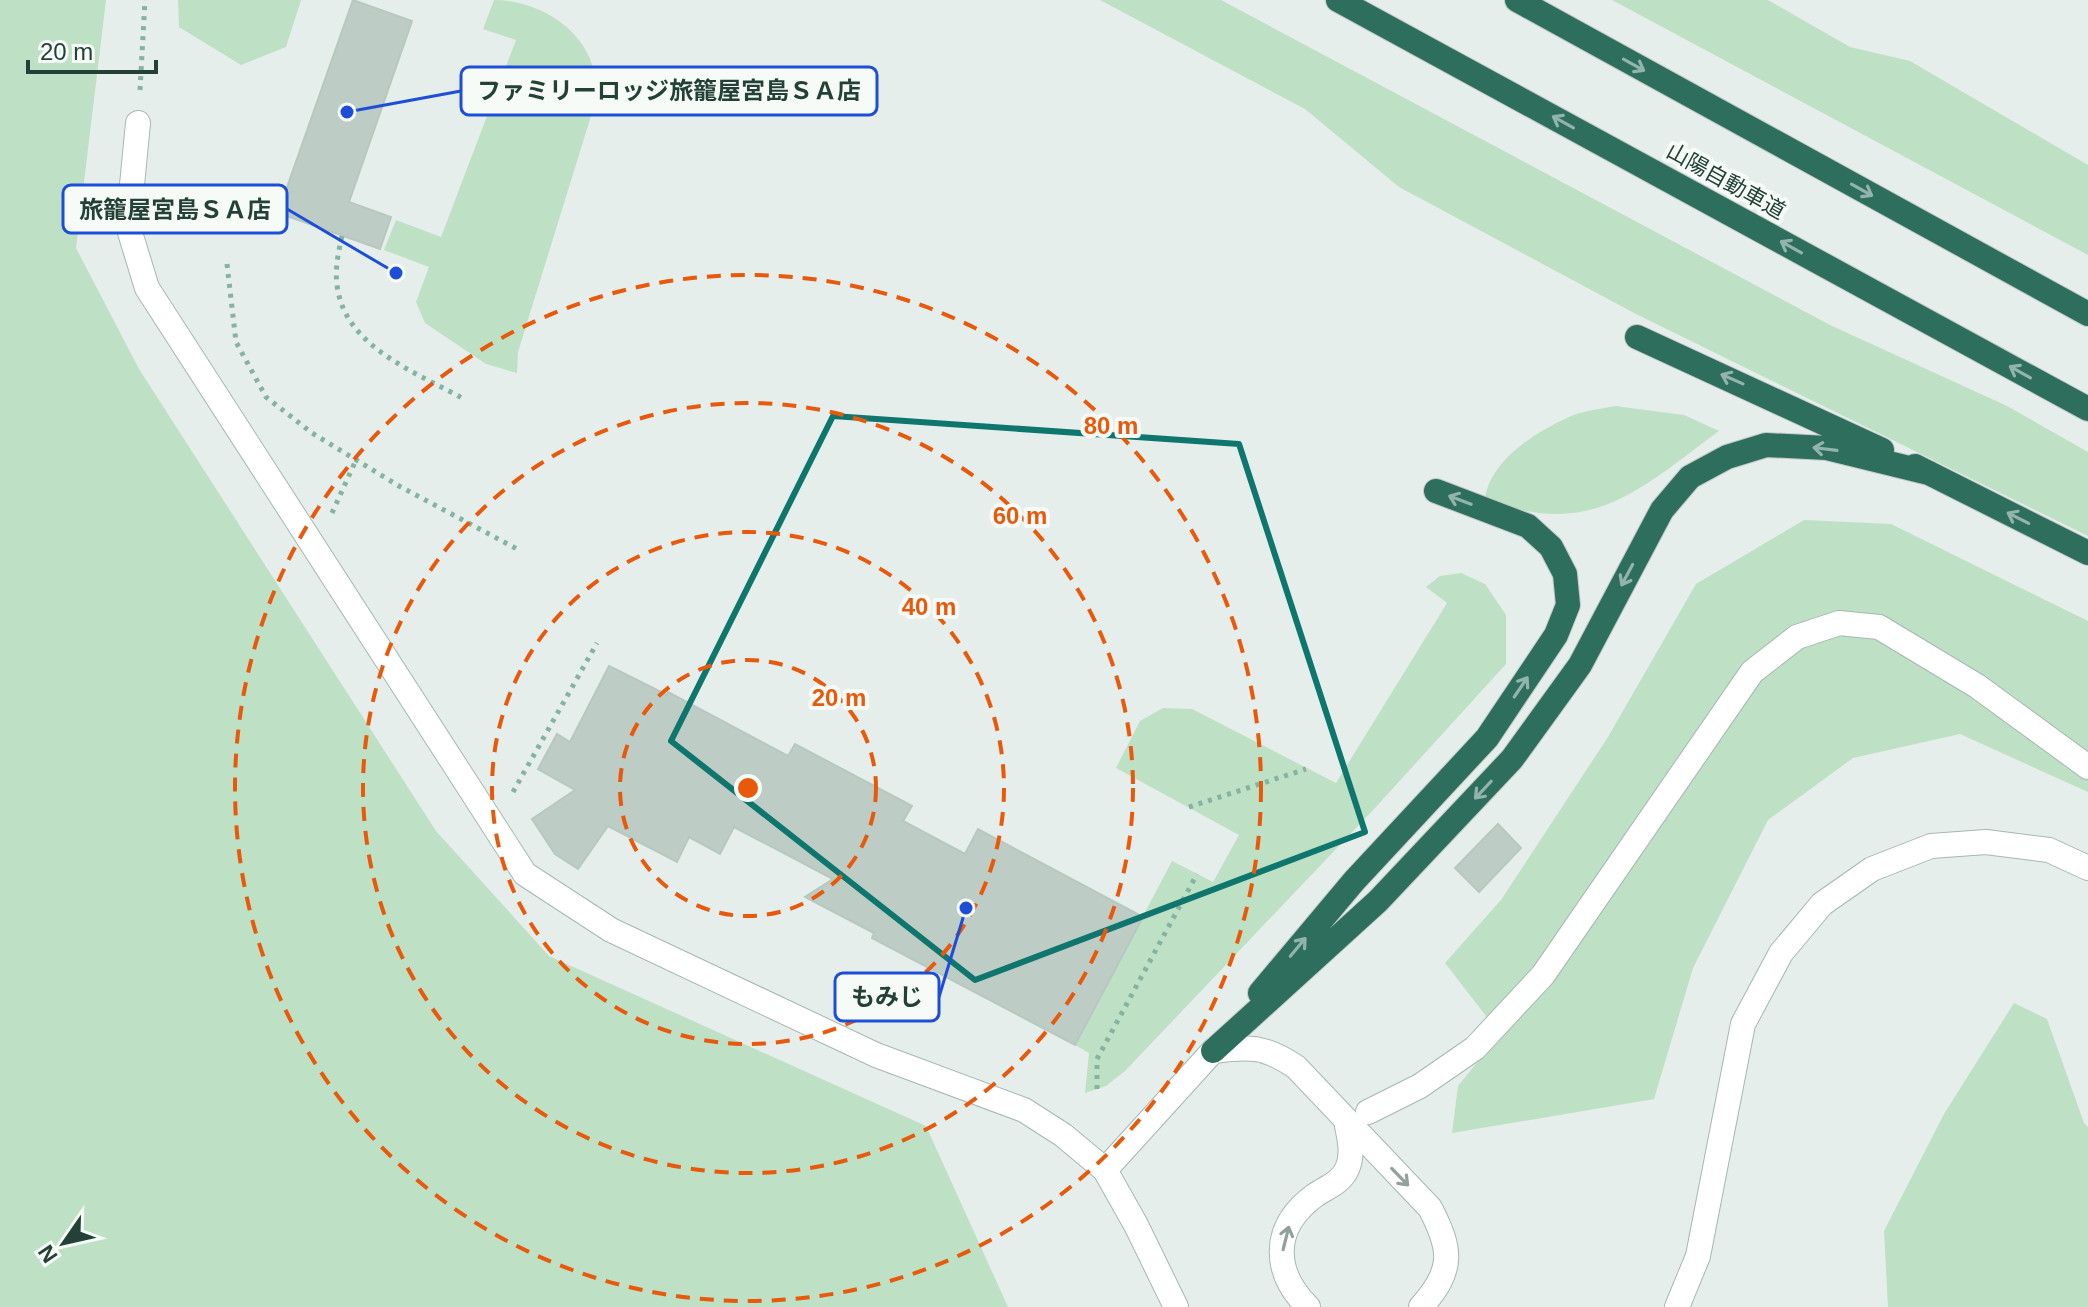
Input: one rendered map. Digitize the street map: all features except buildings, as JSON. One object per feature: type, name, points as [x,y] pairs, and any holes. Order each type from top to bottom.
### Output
[{"type":"highway","name":"山陽自動車道","points":[[1338,0],[2088,409]]},
{"type":"highway","points":[[1517,0],[2088,314]]},
{"type":"highway","points":[[1637,337],[1929,473],[2088,553]]},
{"type":"highway","points":[[1213,1051],[1378,901],[1512,759],[1580,665],[1662,510],[1690,477],[1727,457],[1766,445],[1827,448],[1929,473]]},
{"type":"highway","points":[[1213,1051],[1354,881],[1487,738],[1556,635],[1568,605],[1565,574],[1551,547],[1528,526],[1436,491]]},
{"type":"street","points":[[138,123],[128,226],[147,288],[525,874],[611,930],[876,1055],[1024,1110],[1063,1135],[1105,1170],[1176,1307]]},
{"type":"street","points":[[1357,1116],[1420,1086],[1475,1048],[1543,975],[1752,672],[1797,637],[1839,623],[1879,627],[1977,686],[2088,767]]},
{"type":"street","points":[[1677,1307],[1698,1256],[1743,1024],[1781,953],[1822,904],[1872,869],[1931,846],[1986,842],[2049,850],[2088,868]]},
{"type":"street","points":[[1105,1170],[1213,1051],[1256,1047],[1279,1056],[1357,1116],[1430,1208],[1444,1235],[1446,1262],[1439,1287],[1421,1307]]},
{"type":"street","points":[[1308,1307],[1292,1291],[1282,1265],[1283,1238],[1294,1215],[1346,1171],[1357,1116]]},
{"type":"path","points":[[138,123],[145,0]]},
{"type":"path","points":[[342,236],[337,261],[337,290],[344,313],[367,341],[399,363],[464,399]]},
{"type":"path","points":[[227,264],[236,342],[266,397],[312,433],[356,460],[519,550]]},
{"type":"path","points":[[312,544],[327,524],[356,460]]},
{"type":"path","points":[[495,830],[508,801],[597,643]]},
{"type":"path","points":[[1189,807],[1306,769]]},
{"type":"path","points":[[1097,1089],[1097,1059],[1197,874]]},
{"type":"highlighted area","points":[[833,416],[1239,444],[1365,832],[975,980],[671,741]]},
{"type":"green space","points":[[0,0],[106,0],[76,248],[139,369],[436,831],[549,956],[926,1126],[1008,1307],[0,1307]]},
{"type":"green space","points":[[178,0],[301,0],[286,47],[241,65],[179,27]]},
{"type":"green space","points":[[494,0],[523,4],[563,24],[583,46],[592,64],[594,81],[595,103],[518,352],[517,373],[486,364],[425,323],[416,302],[429,267],[384,250],[396,220],[441,237],[516,40],[483,29]]},
{"type":"green space","points":[[1100,0],[1221,0],[1830,325],[2007,406],[2088,452],[2088,536],[1636,314],[1399,187],[1305,109]]},
{"type":"green space","points":[[1612,0],[1768,0],[1850,47],[1910,61],[2088,165],[2088,255]]},
{"type":"green space","points":[[1615,406],[1684,415],[1719,431],[1637,489],[1611,503],[1584,511],[1554,514],[1522,510],[1485,498],[1496,472],[1528,440],[1572,416]]},
{"type":"green space","points":[[1804,520],[1891,524],[2088,621],[2088,792],[1960,734],[1853,758],[1768,820],[1693,968],[1654,1099],[1452,1133],[1458,1086],[1500,1034],[1445,963],[1501,900],[1608,737],[1696,584]]},
{"type":"green space","points":[[1461,573],[1485,584],[1506,615],[1506,664],[1375,808],[1125,1071],[1106,1086],[1085,1093],[1089,1053],[1075,1045],[1172,861],[1213,882],[1239,835],[1116,768],[1140,721],[1163,708],[1192,709],[1336,783],[1447,603],[1426,587],[1440,576]]},
{"type":"green space","points":[[2014,1003],[2047,1019],[2088,1127],[2088,1307],[1888,1307],[1884,1231],[1944,1114]]},
{"type":"place","name":"ファミリーロッジ旅籠屋宮島ＳＡ店","points":[[347,112]]},
{"type":"place","name":"旅籠屋宮島ＳＡ店","points":[[396,273]]},
{"type":"place","name":"もみじ","points":[[966,908]]}]
